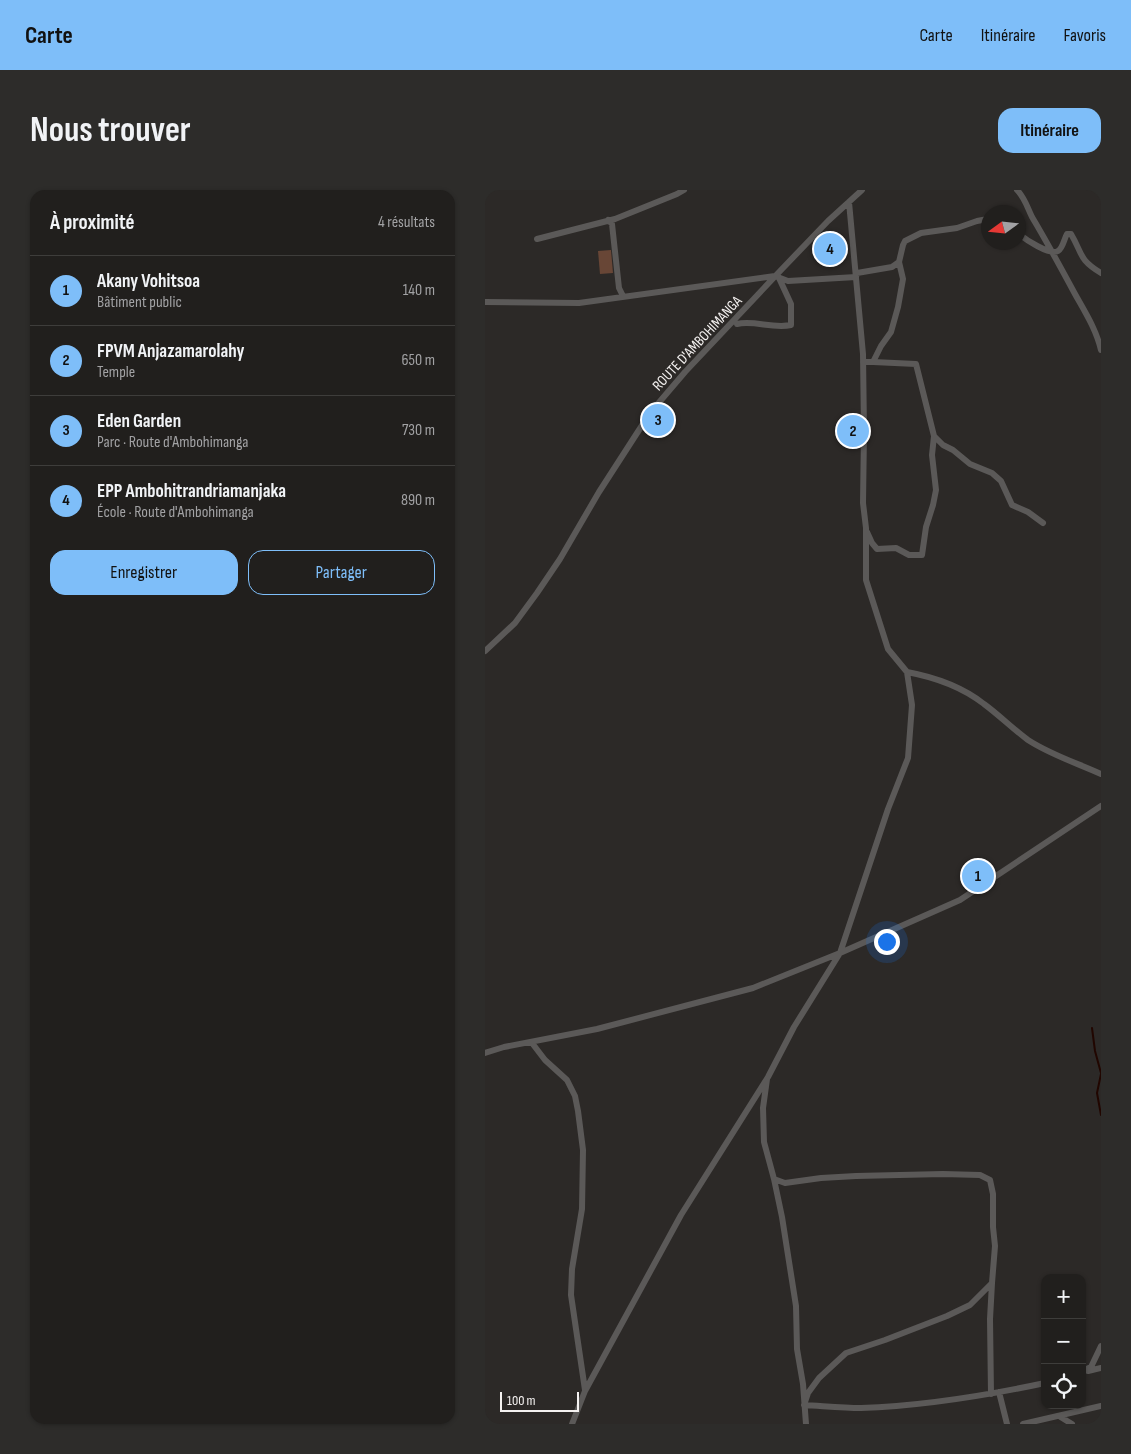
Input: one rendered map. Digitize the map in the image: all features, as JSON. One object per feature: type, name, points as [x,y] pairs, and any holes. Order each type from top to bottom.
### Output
[{"type":"street","points":[[537,239],[608,220],[684,190]]},
{"type":"street","name":"ROUTE D'AMBOHIMANGA","points":[[485,651],[515,623],[537,593],[560,559],[619,459],[650,413],[685,372],[861,190]]},
{"type":"street","points":[[1017,190],[1023,196],[1032,216],[1054,252],[1098,336],[1101,350]]},
{"type":"street","points":[[572,1424],[585,1391],[681,1216],[768,1077],[795,1027],[840,953],[888,809],[908,758],[912,705],[907,672],[888,649],[866,580],[866,528],[863,503],[863,362],[849,202]]},
{"type":"street","points":[[608,220],[612,224],[619,288],[623,296]]},
{"type":"street","points":[[873,362],[891,332],[898,307],[903,278],[899,262],[903,245],[921,233],[957,228],[981,220]]},
{"type":"street","points":[[1026,238],[1041,248],[1054,252],[1059,251],[1067,234],[1071,234],[1080,255],[1101,273]]},
{"type":"street","points":[[856,278],[857,273],[893,267],[899,262]]},
{"type":"street","points":[[485,302],[579,303],[777,277],[788,281],[856,278]]},
{"type":"street","points":[[737,324],[747,322],[791,325],[791,304],[777,277]]},
{"type":"street","points":[[863,362],[916,364],[934,436],[932,455],[936,490],[926,527],[922,555],[909,554],[896,548],[877,549],[872,543],[866,528]]},
{"type":"street","points":[[934,436],[943,445],[953,450],[970,464],[992,474],[1001,481],[1012,505],[1028,512],[1043,523]]},
{"type":"street","points":[[907,672],[929,676],[949,683],[982,702],[1028,740],[1046,751],[1101,774]]},
{"type":"street","points":[[485,1053],[504,1047],[597,1029],[753,988],[840,953],[959,900],[1101,806]]},
{"type":"street","points":[[532,1043],[545,1060],[567,1080],[575,1096],[578,1111],[583,1150],[582,1209],[572,1269],[571,1295],[585,1391]]},
{"type":"street","points":[[768,1077],[763,1108],[764,1142],[774,1179],[795,1306],[797,1349],[803,1384],[803,1405],[806,1424]]},
{"type":"street","points":[[774,1179],[785,1183],[821,1178],[943,1174],[980,1175],[990,1180],[993,1194],[995,1246],[991,1318],[991,1394]]},
{"type":"street","points":[[803,1405],[808,1392],[819,1378],[846,1353],[947,1316],[970,1305],[992,1283]]},
{"type":"street","points":[[1086,1369],[1091,1367],[1101,1346]]},
{"type":"street","points":[[1086,1370],[1101,1368]]},
{"type":"street","points":[[803,1405],[859,1408],[901,1406],[991,1394],[1041,1384]]},
{"type":"street","points":[[999,1392],[1007,1424]]},
{"type":"street","points":[[1023,1424],[1101,1406]]},
{"type":"street","points":[[1059,1416],[1072,1424]]},
{"type":"shaded area","points":[[611,250],[613,273],[600,274],[598,251]]},
{"type":"waterway","points":[[1092,1028],[1095,1051],[1101,1073]]},
{"type":"waterway","points":[[1101,1074],[1097,1093],[1101,1115]]},
{"type":"place","name":"EPP Ambohitrandriamanjaka","points":[[830,249]]},
{"type":"place","name":"Eden Garden","points":[[658,420]]},
{"type":"place","name":"FPVM Anjazamarolahy","points":[[853,431]]},
{"type":"place","name":"Akany Vohitsoa","points":[[978,876]]}]
